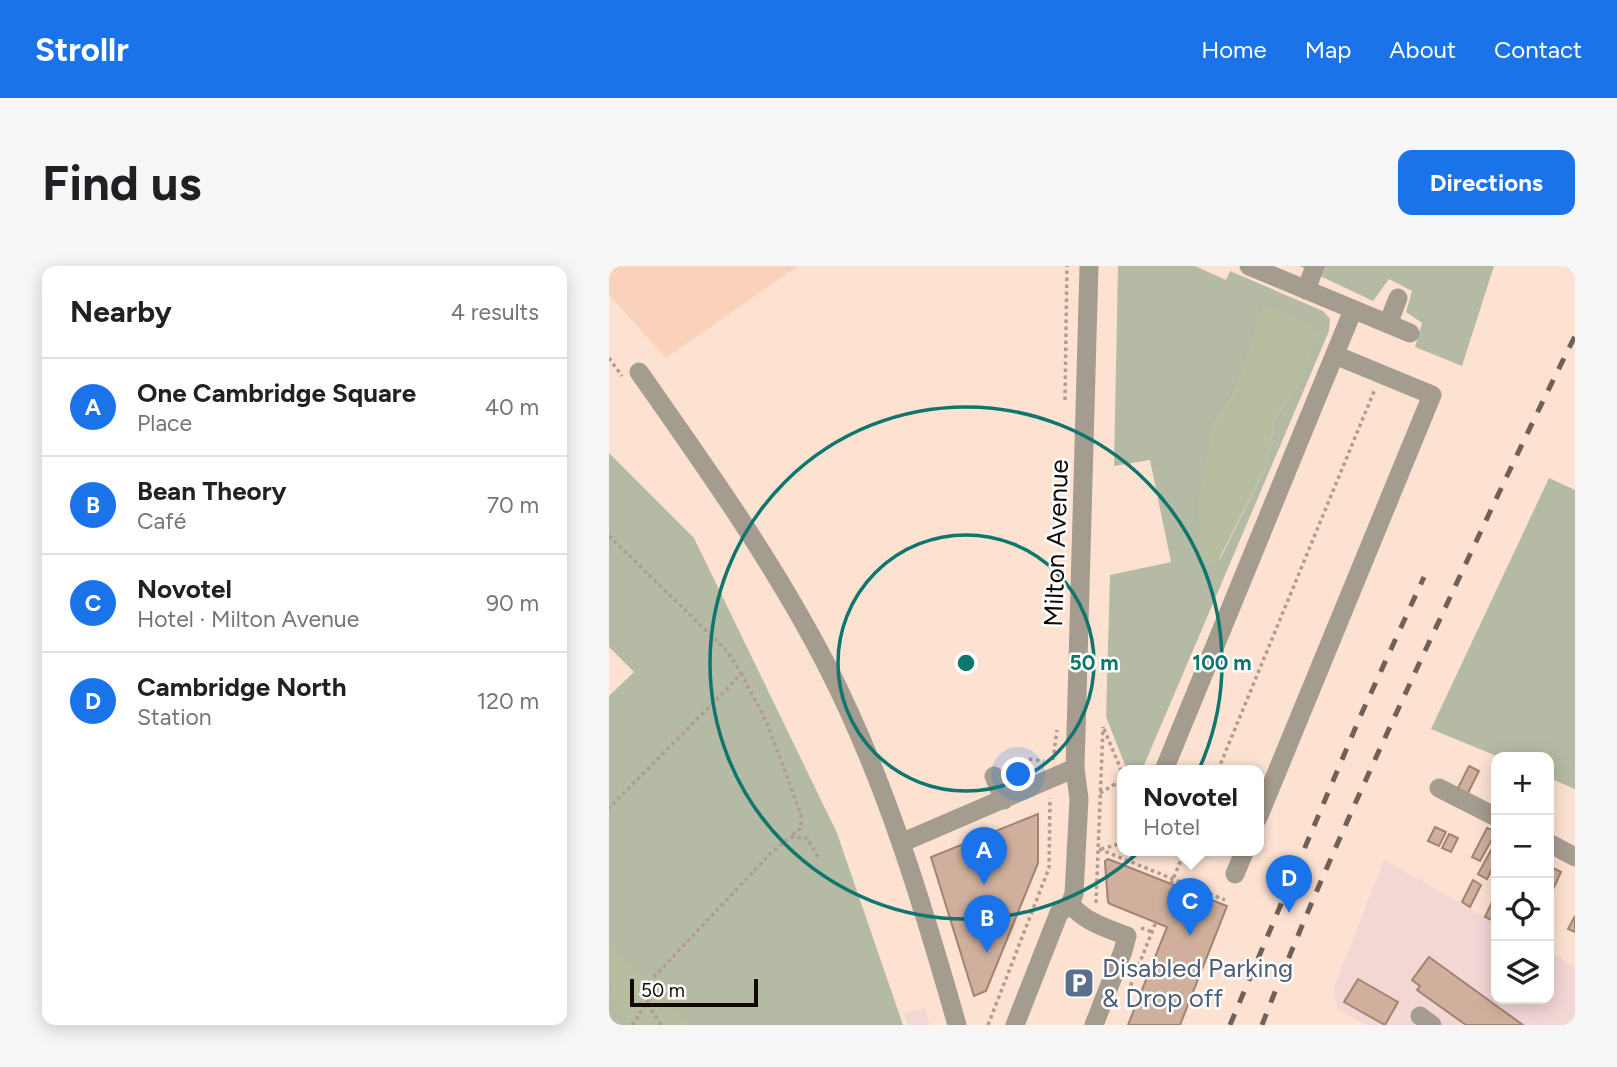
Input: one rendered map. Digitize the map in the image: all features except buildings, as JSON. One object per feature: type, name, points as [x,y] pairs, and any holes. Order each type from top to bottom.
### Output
[{"type":"street","name":"Milton Avenue","points":[[1070,904],[1074,894],[1079,799],[1076,768],[1089,266]]},
{"type":"street","points":[[1249,266],[1410,333]]},
{"type":"street","points":[[1306,290],[1315,266]]},
{"type":"street","points":[[1388,324],[1398,298]]},
{"type":"street","points":[[1166,765],[1353,310]]},
{"type":"street","points":[[1264,803],[1432,395],[1335,355]]},
{"type":"street","points":[[639,372],[777,577],[825,663],[871,762],[901,843],[957,1025]]},
{"type":"street","points":[[901,843],[1076,768]]},
{"type":"street","points":[[994,776],[1004,800]]},
{"type":"street","points":[[1439,788],[1492,815]]},
{"type":"street","points":[[1554,846],[1575,857]]},
{"type":"street","points":[[1235,874],[1242,856]]},
{"type":"street","points":[[1015,1025],[1059,913],[1070,904],[1079,914],[1095,924],[1127,936],[1094,1025]]},
{"type":"path","points":[[1220,765],[1381,374]]},
{"type":"path","points":[[609,536],[727,651],[767,723],[801,814],[801,828],[771,853],[649,982],[649,998],[632,1025]]},
{"type":"path","points":[[609,808],[741,673]]},
{"type":"path","points":[[1098,909],[1096,902],[1103,727],[1119,765]]},
{"type":"path","points":[[1029,759],[1052,761]]},
{"type":"path","points":[[1100,793],[1117,783]]},
{"type":"path","points":[[988,1025],[1049,868],[1050,789]]},
{"type":"path","points":[[790,837],[807,838],[818,857]]},
{"type":"path","points":[[1099,849],[1117,844]]},
{"type":"path","points":[[1099,849],[1173,882],[1225,900]]},
{"type":"path","points":[[1173,882],[1183,856]]},
{"type":"path","points":[[1124,1002],[1156,922]]},
{"type":"path","points":[[1140,928],[1152,932]]},
{"type":"path","points":[[647,1003],[661,1025]]},
{"type":"shaded area","points":[[609,266],[798,266],[666,358],[609,295]]},
{"type":"shaded area","points":[[1384,860],[1491,920],[1491,1004],[1554,1004],[1554,955],[1575,967],[1575,1025],[1366,1025],[1337,1009],[1334,987]]},
{"type":"shaded area","points":[[925,1008],[930,1025],[907,1025],[904,1013]]},
{"type":"green space","points":[[1118,266],[1195,266],[1226,280],[1230,271],[1323,311],[1330,319],[1329,331],[1144,765],[1125,765],[1106,717],[1110,575],[1171,562],[1150,460],[1114,466]],"holes":[[[1264,306],[1297,386],[1275,418],[1267,465],[1220,559],[1212,429],[1236,391]]]},
{"type":"green space","points":[[1299,266],[1494,266],[1462,366],[1415,347],[1422,323],[1406,312],[1412,291],[1389,279],[1373,301]]},
{"type":"green space","points":[[1263,305],[1310,323],[1319,334],[1297,386],[1275,418],[1267,465],[1219,559],[1202,567],[1198,501],[1212,429],[1236,391]]},
{"type":"green space","points":[[609,453],[694,538],[837,833],[903,1025],[609,1025],[609,696],[634,672],[609,647]]},
{"type":"green space","points":[[1549,478],[1575,490],[1575,789],[1554,780],[1554,752],[1491,754],[1431,729]]},
{"type":"green space","points":[[609,942],[692,1025],[630,1025],[614,998]]},
{"type":"railway","points":[[1262,1025],[1320,883],[1382,743],[1575,336]]},
{"type":"railway","points":[[1230,1025],[1360,717],[1424,577]]},
{"type":"place","name":"One Cambridge Square","points":[[984,885]]},
{"type":"place","name":"Cambridge North","points":[[1289,913]]},
{"type":"place","name":"Novotel","points":[[1190,936]]},
{"type":"place","name":"Bean Theory","points":[[987,953]]},
{"type":"place","name":"Disabled Parking & Drop off","points":[[1079,983]]}]
